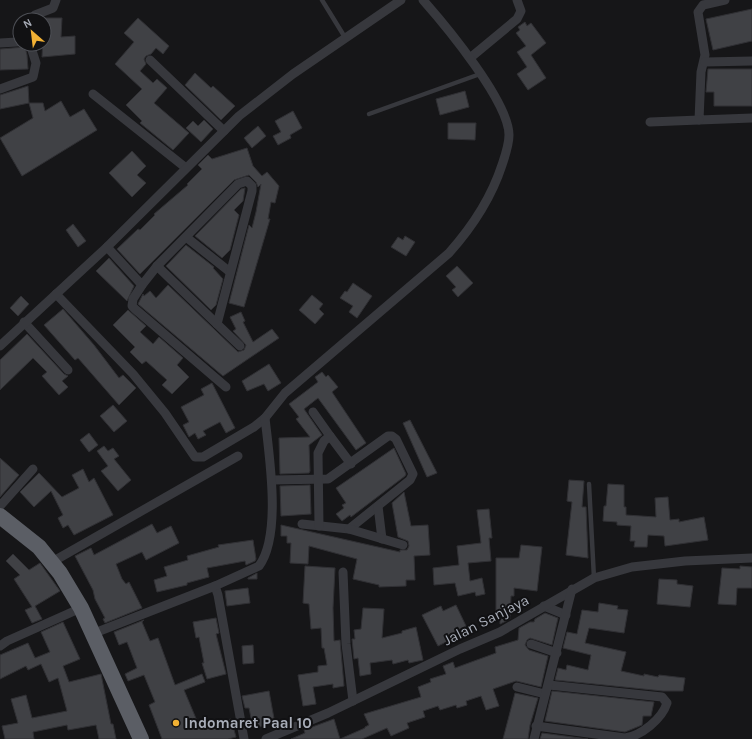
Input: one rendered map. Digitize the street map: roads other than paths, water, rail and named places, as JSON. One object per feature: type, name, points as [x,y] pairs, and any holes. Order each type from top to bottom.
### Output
[{"type":"highway","points":[[0,516],[25,534],[52,562],[81,608],[140,739]]},
{"type":"street","points":[[43,12],[53,8],[56,0]]},
{"type":"street","points":[[0,346],[24,322],[107,247],[239,116],[293,74],[400,0]]},
{"type":"street","points":[[56,294],[134,374],[195,457],[200,459],[244,434],[265,418],[285,393],[450,253],[468,233],[485,206],[496,184],[506,154],[509,135],[506,119],[470,58],[423,0]]},
{"type":"street","points":[[470,58],[517,19],[521,11],[517,0]]},
{"type":"street","points":[[699,120],[701,72],[705,62],[698,12],[703,5],[725,0]]},
{"type":"street","points":[[0,43],[12,42]]},
{"type":"street","points":[[0,89],[33,77],[36,63],[33,52]]},
{"type":"street","points":[[736,61],[752,56]]},
{"type":"street","points":[[150,60],[224,131]]},
{"type":"street","points":[[705,62],[752,61]]},
{"type":"street","points":[[93,94],[186,168]]},
{"type":"street","points":[[650,122],[752,118]]},
{"type":"street","points":[[217,324],[252,190],[250,183],[247,181],[238,184],[157,266],[133,299],[132,306],[226,387]]},
{"type":"street","points":[[186,238],[230,272]]},
{"type":"street","points":[[107,247],[142,285]]},
{"type":"street","points":[[157,266],[240,346]]},
{"type":"street","points":[[24,322],[68,370]]},
{"type":"street","points":[[313,412],[351,464]]},
{"type":"street","points":[[92,634],[195,592],[214,586],[255,568],[262,561],[270,536],[272,480],[265,418]]},
{"type":"street","points":[[319,526],[318,454],[324,441],[330,436]]},
{"type":"street","points":[[272,480],[331,478],[388,436],[392,436],[396,439],[413,477],[348,529]]},
{"type":"street","points":[[52,562],[238,456]]},
{"type":"street","points":[[0,506],[33,469]]},
{"type":"street","points":[[378,506],[382,539]]},
{"type":"street","points":[[302,524],[348,529],[403,545]]},
{"type":"street","name":"Jalan Sanjaya","points":[[266,739],[328,714],[405,678],[460,649],[500,632],[572,589],[594,578],[632,567],[684,561],[752,558]]},
{"type":"street","points":[[342,572],[346,644],[353,701]]},
{"type":"street","points":[[214,586],[218,595],[244,739]]},
{"type":"street","points":[[534,739],[536,726],[557,653],[572,589]]},
{"type":"street","points":[[544,606],[566,615]]},
{"type":"street","points":[[0,646],[7,641],[81,608]]},
{"type":"street","points":[[531,644],[557,653]]},
{"type":"street","points":[[517,687],[662,697],[667,703],[665,709],[651,724],[633,737],[625,738],[536,726]]},
{"type":"lane","points":[[322,0],[346,38]]},
{"type":"lane","points":[[369,114],[480,74]]},
{"type":"lane","points":[[589,484],[594,578]]},
{"type":"place","name":"Indomaret Paal 10","points":[[176,723]]}]
